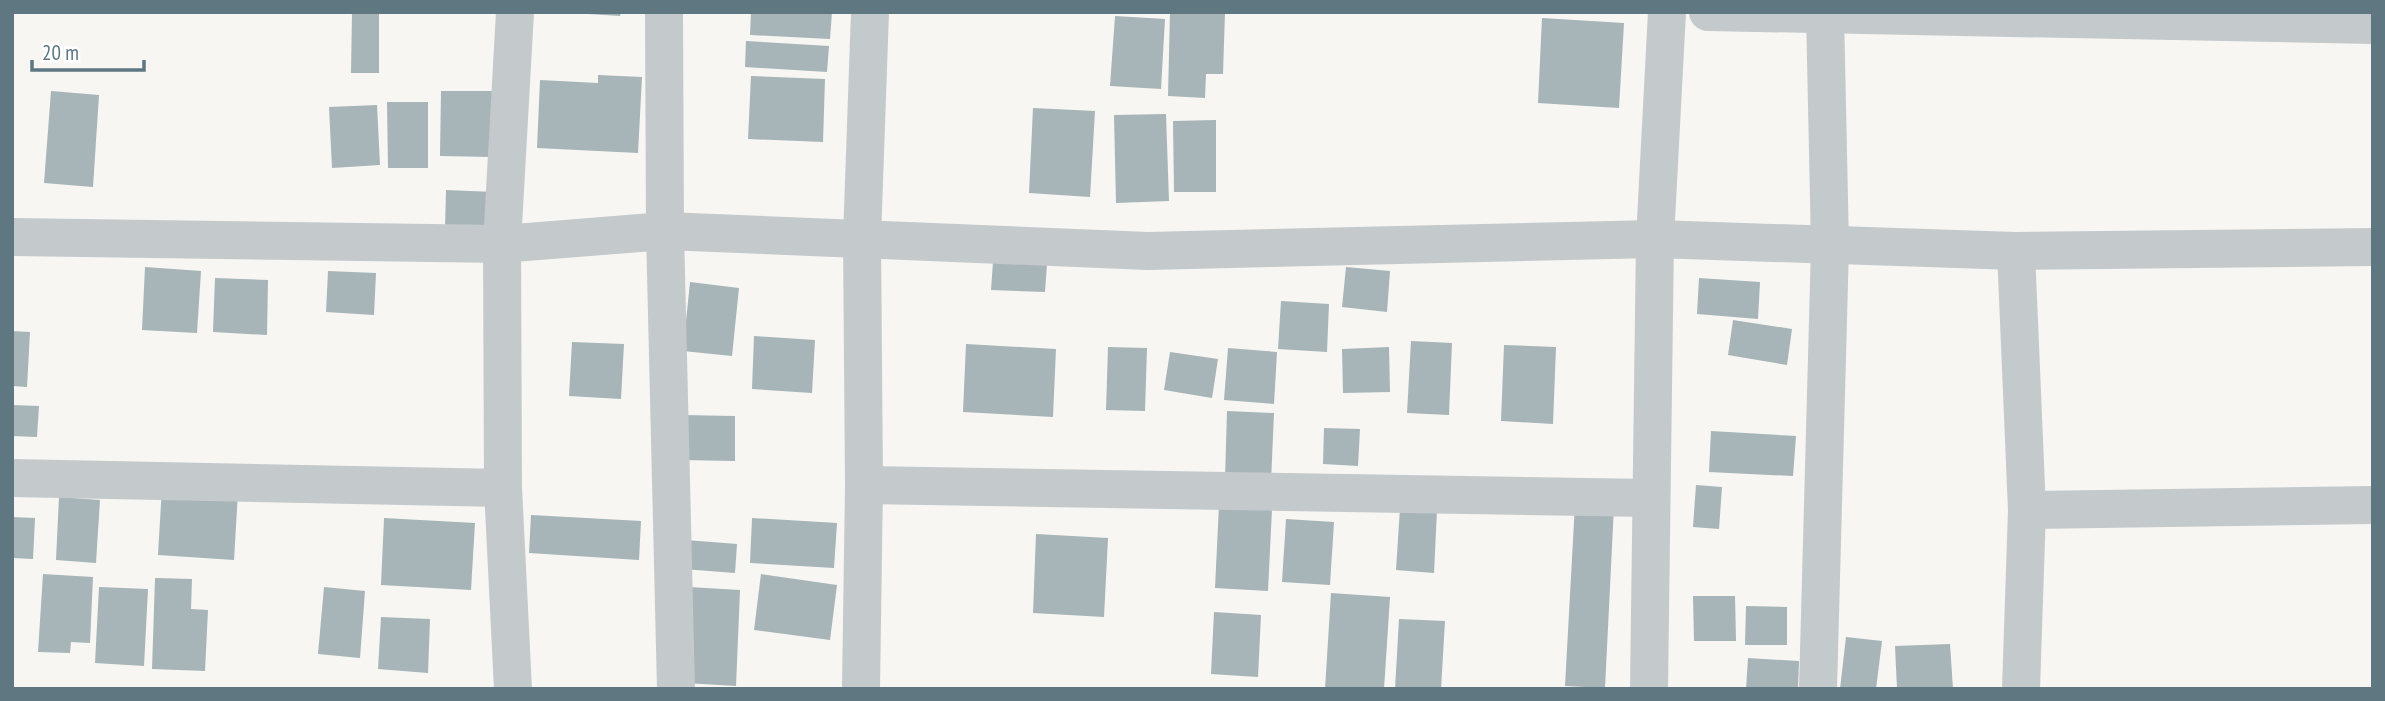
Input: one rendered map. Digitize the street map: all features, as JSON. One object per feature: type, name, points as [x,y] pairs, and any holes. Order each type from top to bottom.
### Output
[{"type":"street","points":[[513,689],[503,488],[502,244],[515,12]]},
{"type":"street","points":[[664,12],[665,231],[676,689]]},
{"type":"street","points":[[861,689],[864,485],[862,239],[870,12]]},
{"type":"street","points":[[1649,689],[1649,498],[1656,239],[1667,12]]},
{"type":"street","points":[[1708,12],[2373,26]]},
{"type":"street","points":[[1818,689],[1830,246],[1825,14]]},
{"type":"street","points":[[12,236],[502,244],[665,231],[1148,251],[1656,239],[2016,251],[2373,247]]},
{"type":"street","points":[[2016,251],[2027,509],[2021,689]]},
{"type":"street","points":[[12,478],[503,488]]},
{"type":"street","points":[[864,485],[1649,498]]},
{"type":"street","points":[[2027,509],[2373,505]]},
{"type":"building","points":[[352,12],[379,12],[379,73],[351,73]]},
{"type":"building","points":[[588,12],[621,12],[620,16]]},
{"type":"building","points":[[751,12],[832,12],[830,39],[750,35]]},
{"type":"building","points":[[1170,12],[1225,12],[1223,74],[1206,74],[1205,98],[1168,96]]},
{"type":"building","points":[[1115,16],[1165,19],[1161,89],[1110,86]]},
{"type":"building","points":[[1542,18],[1624,23],[1619,108],[1538,103]]},
{"type":"building","points":[[746,41],[829,46],[827,72],[745,67]]},
{"type":"building","points":[[598,75],[642,77],[638,153],[537,148],[540,80],[598,83]]},
{"type":"building","points":[[751,76],[825,79],[823,142],[748,139]]},
{"type":"building","points":[[51,91],[99,95],[93,187],[44,183]]},
{"type":"building","points":[[441,91],[492,91],[492,157],[440,156]]},
{"type":"building","points":[[387,102],[428,102],[428,168],[388,168]]},
{"type":"building","points":[[377,105],[380,165],[332,168],[329,107]]},
{"type":"building","points":[[1033,108],[1095,111],[1090,197],[1029,193]]},
{"type":"building","points":[[1166,114],[1169,201],[1116,203],[1114,115]]},
{"type":"building","points":[[1216,120],[1216,192],[1174,192],[1173,121]]},
{"type":"building","points":[[446,190],[494,192],[493,233],[445,230]]},
{"type":"building","points":[[993,262],[1047,264],[1045,292],[991,290]]},
{"type":"building","points":[[145,267],[201,271],[197,333],[142,330]]},
{"type":"building","points":[[1346,267],[1390,271],[1387,312],[1342,307]]},
{"type":"building","points":[[328,271],[376,273],[374,315],[326,312]]},
{"type":"building","points":[[215,278],[268,280],[267,335],[213,332]]},
{"type":"building","points":[[1699,278],[1760,282],[1758,319],[1697,314]]},
{"type":"building","points":[[690,282],[739,288],[732,356],[683,351]]},
{"type":"building","points":[[1281,301],[1329,304],[1327,352],[1278,349]]},
{"type":"building","points":[[1733,320],[1792,329],[1787,365],[1728,355]]},
{"type":"building","points":[[12,331],[30,332],[27,387],[12,386]]},
{"type":"building","points":[[754,336],[815,340],[812,393],[752,389]]},
{"type":"building","points":[[1411,341],[1452,343],[1449,415],[1407,413]]},
{"type":"building","points":[[572,342],[624,344],[621,399],[569,396]]},
{"type":"building","points":[[966,344],[1056,349],[1053,417],[963,412]]},
{"type":"building","points":[[1504,345],[1556,347],[1553,424],[1501,421]]},
{"type":"building","points":[[1108,347],[1147,348],[1145,411],[1106,410]]},
{"type":"building","points":[[1389,347],[1390,392],[1343,393],[1342,349]]},
{"type":"building","points":[[1228,348],[1277,352],[1274,404],[1224,400]]},
{"type":"building","points":[[1170,352],[1218,359],[1212,398],[1164,390]]},
{"type":"building","points":[[12,405],[39,406],[37,437],[12,436]]},
{"type":"building","points":[[1227,411],[1274,413],[1271,482],[1225,479]]},
{"type":"building","points":[[681,415],[735,416],[735,461],[680,460]]},
{"type":"building","points":[[1324,428],[1360,429],[1358,466],[1323,464]]},
{"type":"building","points":[[1711,431],[1796,436],[1793,476],[1709,472]]},
{"type":"building","points":[[1696,485],[1722,487],[1719,529],[1693,527]]},
{"type":"building","points":[[162,487],[238,492],[234,560],[158,555]]},
{"type":"building","points":[[59,497],[100,500],[96,563],[56,560]]},
{"type":"building","points":[[1575,504],[1614,506],[1605,688],[1565,686]]},
{"type":"building","points":[[1219,505],[1272,509],[1268,591],[1215,588]]},
{"type":"building","points":[[1400,508],[1437,510],[1434,573],[1396,570]]},
{"type":"building","points":[[531,515],[641,521],[639,560],[529,553]]},
{"type":"building","points":[[12,517],[35,518],[33,559],[12,558]]},
{"type":"building","points":[[384,518],[475,523],[471,590],[381,585]]},
{"type":"building","points":[[752,518],[837,523],[834,568],[750,563]]},
{"type":"building","points":[[1286,519],[1334,522],[1330,585],[1282,582]]},
{"type":"building","points":[[1036,534],[1108,538],[1104,617],[1033,613]]},
{"type":"building","points":[[686,540],[737,544],[735,573],[683,569]]},
{"type":"building","points":[[43,574],[93,577],[90,643],[71,642],[70,653],[38,652]]},
{"type":"building","points":[[761,574],[837,585],[830,640],[754,630]]},
{"type":"building","points":[[155,578],[192,579],[191,609],[208,610],[205,671],[152,669]]},
{"type":"building","points":[[99,587],[148,589],[144,666],[95,663]]},
{"type":"building","points":[[324,587],[365,591],[360,658],[318,654]]},
{"type":"building","points":[[689,587],[740,590],[736,686],[685,683]]},
{"type":"building","points":[[1331,593],[1390,597],[1384,689],[1325,689]]},
{"type":"building","points":[[1693,596],[1735,596],[1736,641],[1694,641]]},
{"type":"building","points":[[1746,606],[1787,607],[1787,645],[1745,645]]},
{"type":"building","points":[[1214,612],[1261,615],[1258,677],[1211,674]]},
{"type":"building","points":[[381,617],[430,619],[428,673],[378,669]]},
{"type":"building","points":[[1399,619],[1445,621],[1441,689],[1395,689]]},
{"type":"building","points":[[1846,637],[1882,641],[1876,689],[1840,689]]},
{"type":"building","points":[[1950,644],[1953,689],[1897,689],[1895,646]]},
{"type":"building","points":[[1748,658],[1799,661],[1798,689],[1746,689]]}]
